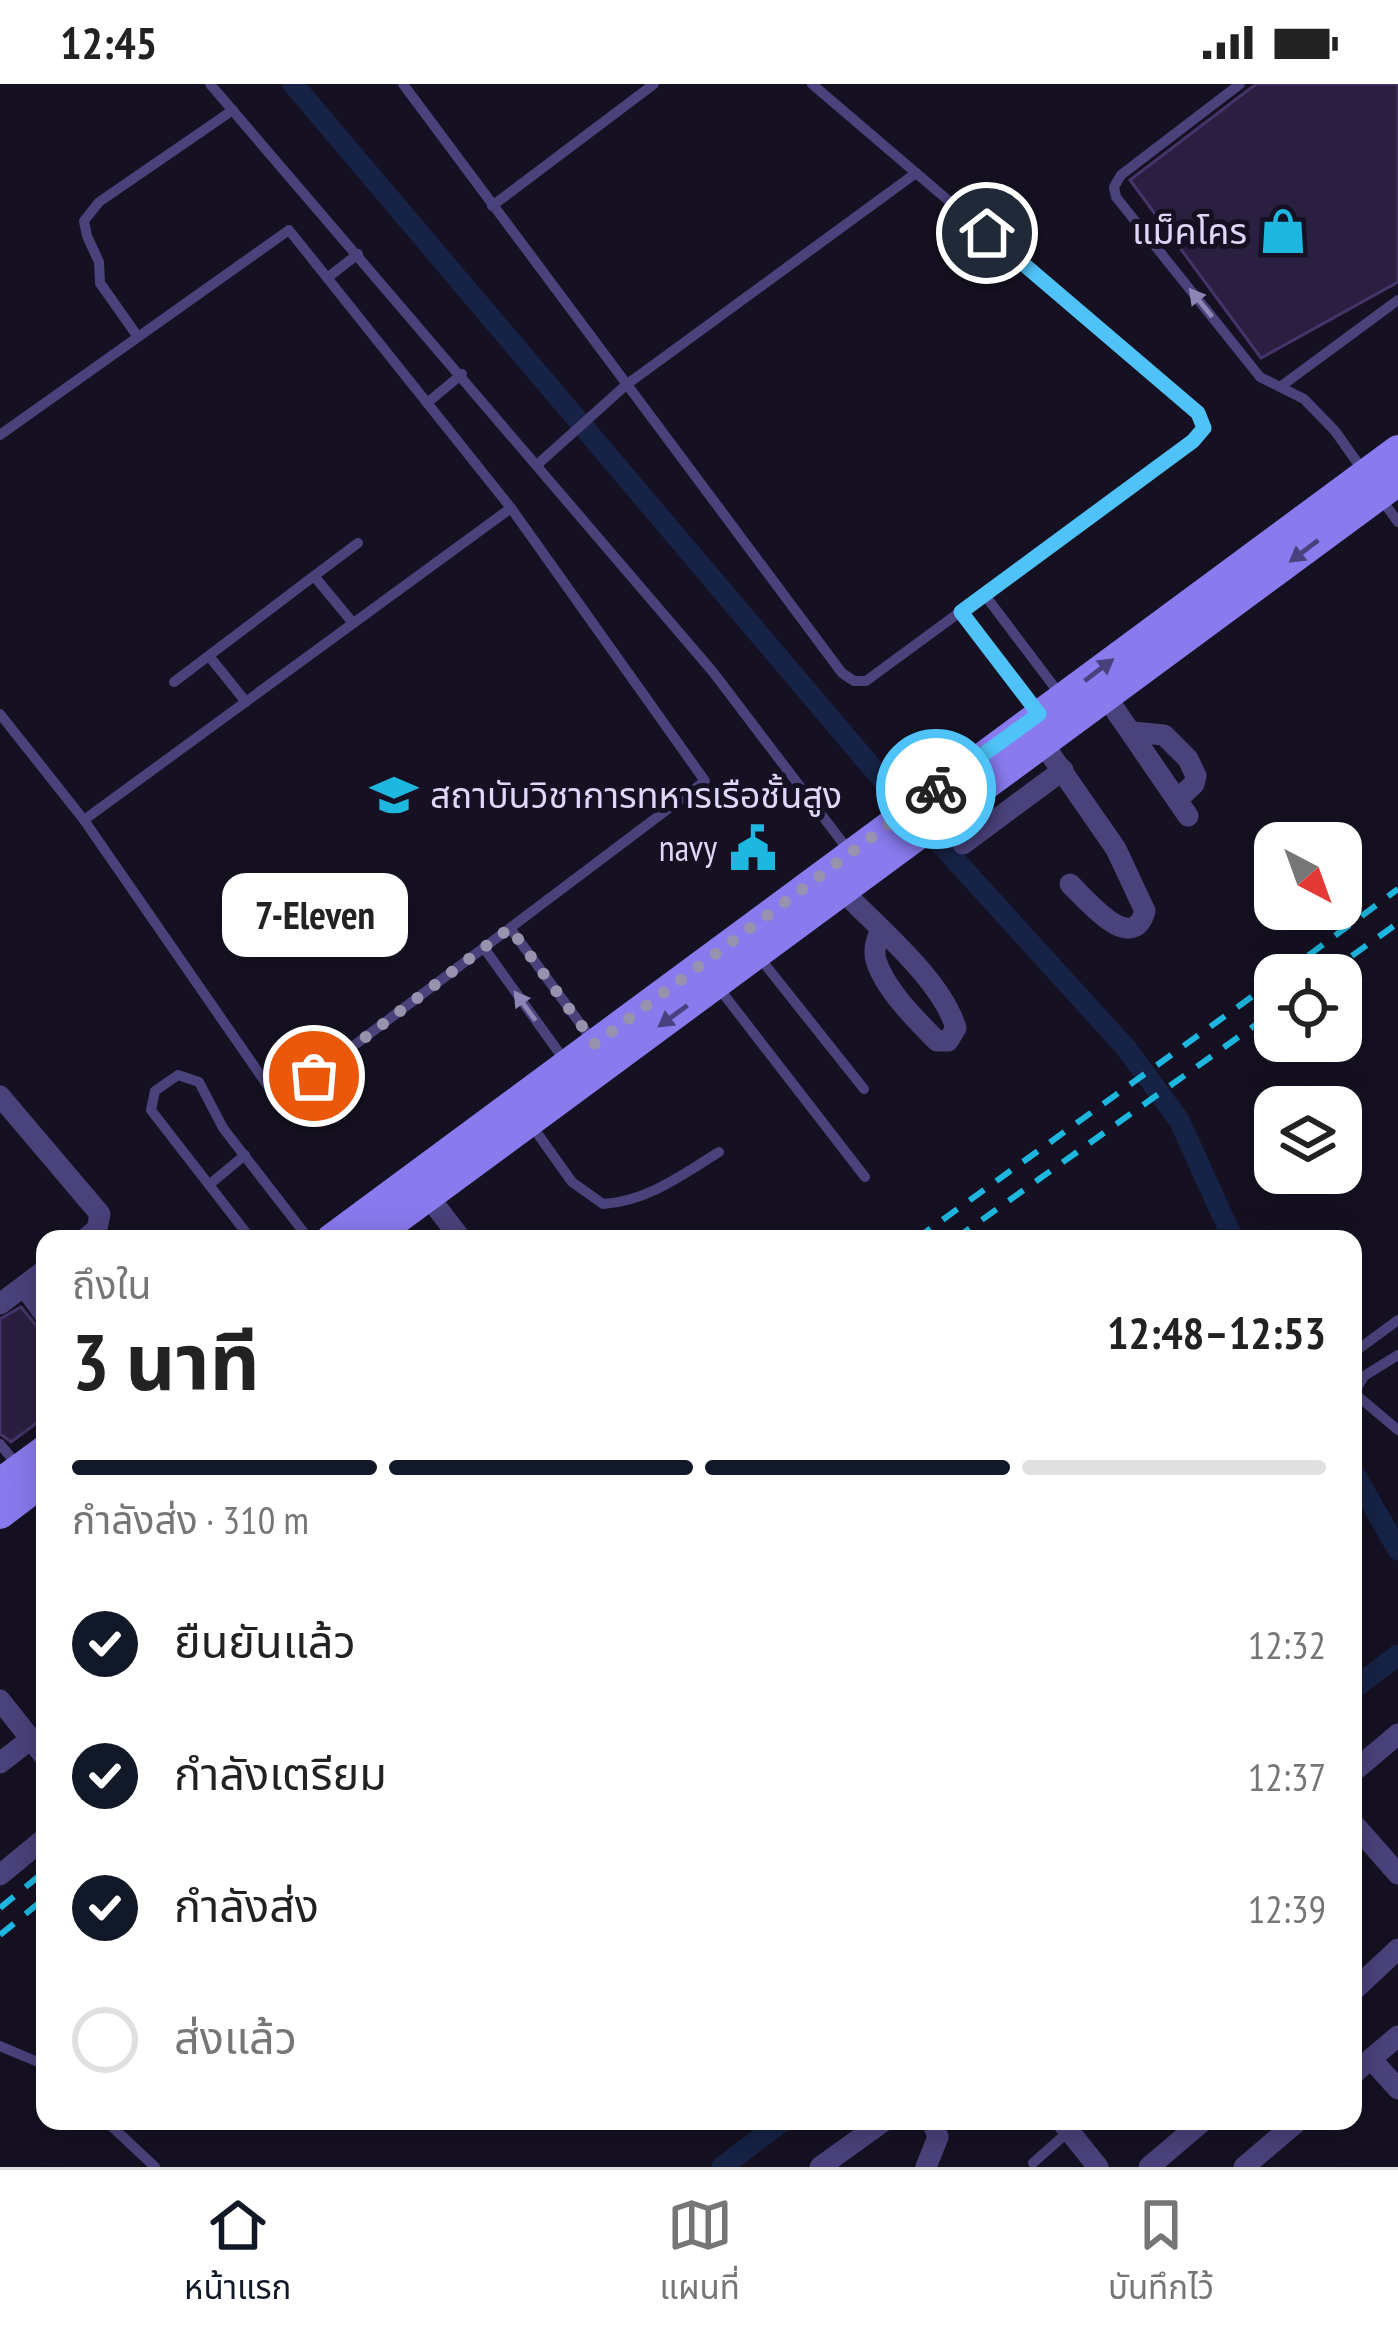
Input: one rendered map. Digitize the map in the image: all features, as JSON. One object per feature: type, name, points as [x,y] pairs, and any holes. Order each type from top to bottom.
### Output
[{"type":"main road","points":[[382,1230],[842,891],[894,836],[1107,698],[1381,483],[1398,450]]},
{"type":"main road","points":[[1057,730],[1381,483]]},
{"type":"main road","points":[[343,1230],[850,853],[894,836]]},
{"type":"main road","points":[[0,1514],[22,1478]]},
{"type":"street","points":[[1107,698],[1183,808],[1195,784],[1188,759],[1164,735],[1132,732]]},
{"type":"street","points":[[963,844],[1057,730],[1145,911],[1143,919],[1136,927],[1114,925],[1070,884]]},
{"type":"street","points":[[842,891],[880,930],[917,968],[952,1016],[956,1028],[948,1041],[937,1041],[886,980],[874,949],[880,930]]},
{"type":"street","points":[[0,1096],[100,1214],[97,1230]]},
{"type":"street","points":[[428,1196],[454,1230]]},
{"type":"street","points":[[0,1304],[36,1277]]},
{"type":"street","points":[[24,1286],[36,1303]]},
{"type":"street","points":[[0,1700],[36,1745]]},
{"type":"street","points":[[1362,1764],[1398,1734]]},
{"type":"street","points":[[0,1762],[36,1749]]},
{"type":"street","points":[[1362,1833],[1398,1874]]},
{"type":"street","points":[[0,1875],[36,1845]]},
{"type":"street","points":[[1362,1982],[1398,1949]]},
{"type":"street","points":[[1362,2066],[1398,2036]]},
{"type":"street","points":[[1371,2059],[1398,2089]]},
{"type":"street","points":[[820,2167],[871,2130]]},
{"type":"street","points":[[926,2167],[938,2137],[935,2130]]},
{"type":"street","points":[[1068,2130],[1098,2167]]},
{"type":"street","points":[[1149,2167],[1192,2130]]},
{"type":"street","points":[[1244,2167],[1287,2130]]},
{"type":"lane","points":[[210,84],[542,460],[713,672],[850,853]]},
{"type":"lane","points":[[403,84],[621,390],[842,673],[854,681],[866,681],[1193,441],[1204,428],[1198,413],[812,84]]},
{"type":"lane","points":[[492,206],[654,84]]},
{"type":"lane","points":[[1240,84],[1120,175],[1114,187],[1116,197],[1260,377],[1304,399],[1381,483],[1398,522]]},
{"type":"lane","points":[[138,338],[100,284],[99,262],[85,221],[98,202],[233,110]]},
{"type":"lane","points":[[542,460],[621,390],[916,173]]},
{"type":"lane","points":[[0,435],[290,230],[511,508],[705,781],[280,1102],[84,820],[0,714]]},
{"type":"lane","points":[[327,278],[358,254]]},
{"type":"lane","points":[[1280,387],[1398,300]]},
{"type":"lane","points":[[427,403],[462,374]]},
{"type":"lane","points":[[84,820],[511,508]]},
{"type":"lane","points":[[174,682],[358,543]]},
{"type":"lane","points":[[314,576],[352,623]]},
{"type":"lane","points":[[984,594],[1057,730]]},
{"type":"lane","points":[[961,612],[1057,730]]},
{"type":"lane","points":[[209,656],[246,702]]},
{"type":"lane","points":[[0,736],[16,734]]},
{"type":"lane","points":[[510,928],[595,1044]]},
{"type":"lane","points":[[484,948],[567,1064]]},
{"type":"lane","points":[[757,954],[864,1089]]},
{"type":"lane","points":[[716,985],[865,1177]]},
{"type":"lane","points":[[244,1230],[151,1110],[155,1091],[178,1075],[199,1082],[223,1128],[303,1230]]},
{"type":"lane","points":[[529,1122],[572,1182],[603,1204],[655,1192],[719,1152]]},
{"type":"lane","points":[[210,1184],[245,1155]]},
{"type":"lane","points":[[1362,1346],[1398,1320]]},
{"type":"lane","points":[[1362,1380],[1398,1355]]},
{"type":"lane","points":[[1362,1401],[1398,1430]]},
{"type":"lane","points":[[0,1444],[22,1478]]},
{"type":"lane","points":[[0,2046],[36,2061]]},
{"type":"lane","points":[[115,2130],[154,2167]]},
{"type":"lane","points":[[1033,2163],[1062,2130]]},
{"type":"building","name":"แม็คโคร","points":[[1256,84],[1398,84],[1398,282],[1261,358],[1130,180]]},
{"type":"building","points":[[21,1307],[36,1325],[36,1424],[11,1442],[0,1434],[0,1319]]},
{"type":"waterway","points":[[293,84],[886,784],[1126,1048],[1179,1120],[1229,1230]]},
{"type":"waterway","points":[[1362,1487],[1398,1550]]},
{"type":"waterway","points":[[1362,1682],[1398,1655]]},
{"type":"waterway","points":[[722,2167],[771,2130]]},
{"type":"railway","points":[[1310,954],[1398,889]]},
{"type":"railway","points":[[1354,954],[1398,923]]},
{"type":"railway","points":[[928,1230],[1254,995]]},
{"type":"railway","points":[[968,1230],[1254,1026]]},
{"type":"railway","points":[[0,1908],[36,1878]]},
{"type":"railway","points":[[0,1935],[36,1905]]},
{"type":"way so far","points":[[314,1076],[510,928],[595,1044],[936,789]]},
{"type":"place","name":"แม็คโคร","points":[[1283,231]]},
{"type":"place","name":"สถาบันวิชาการทหารเรือชั้นสูง","points":[[394,795]]},
{"type":"place","name":"navy","points":[[753,848]]},
{"type":"place","name":"7-Eleven","points":[[314,1076]]},
{"type":"route","points":[[936,789],[1039,714],[961,612],[1193,441],[1204,428],[1198,413],[987,233]]}]
